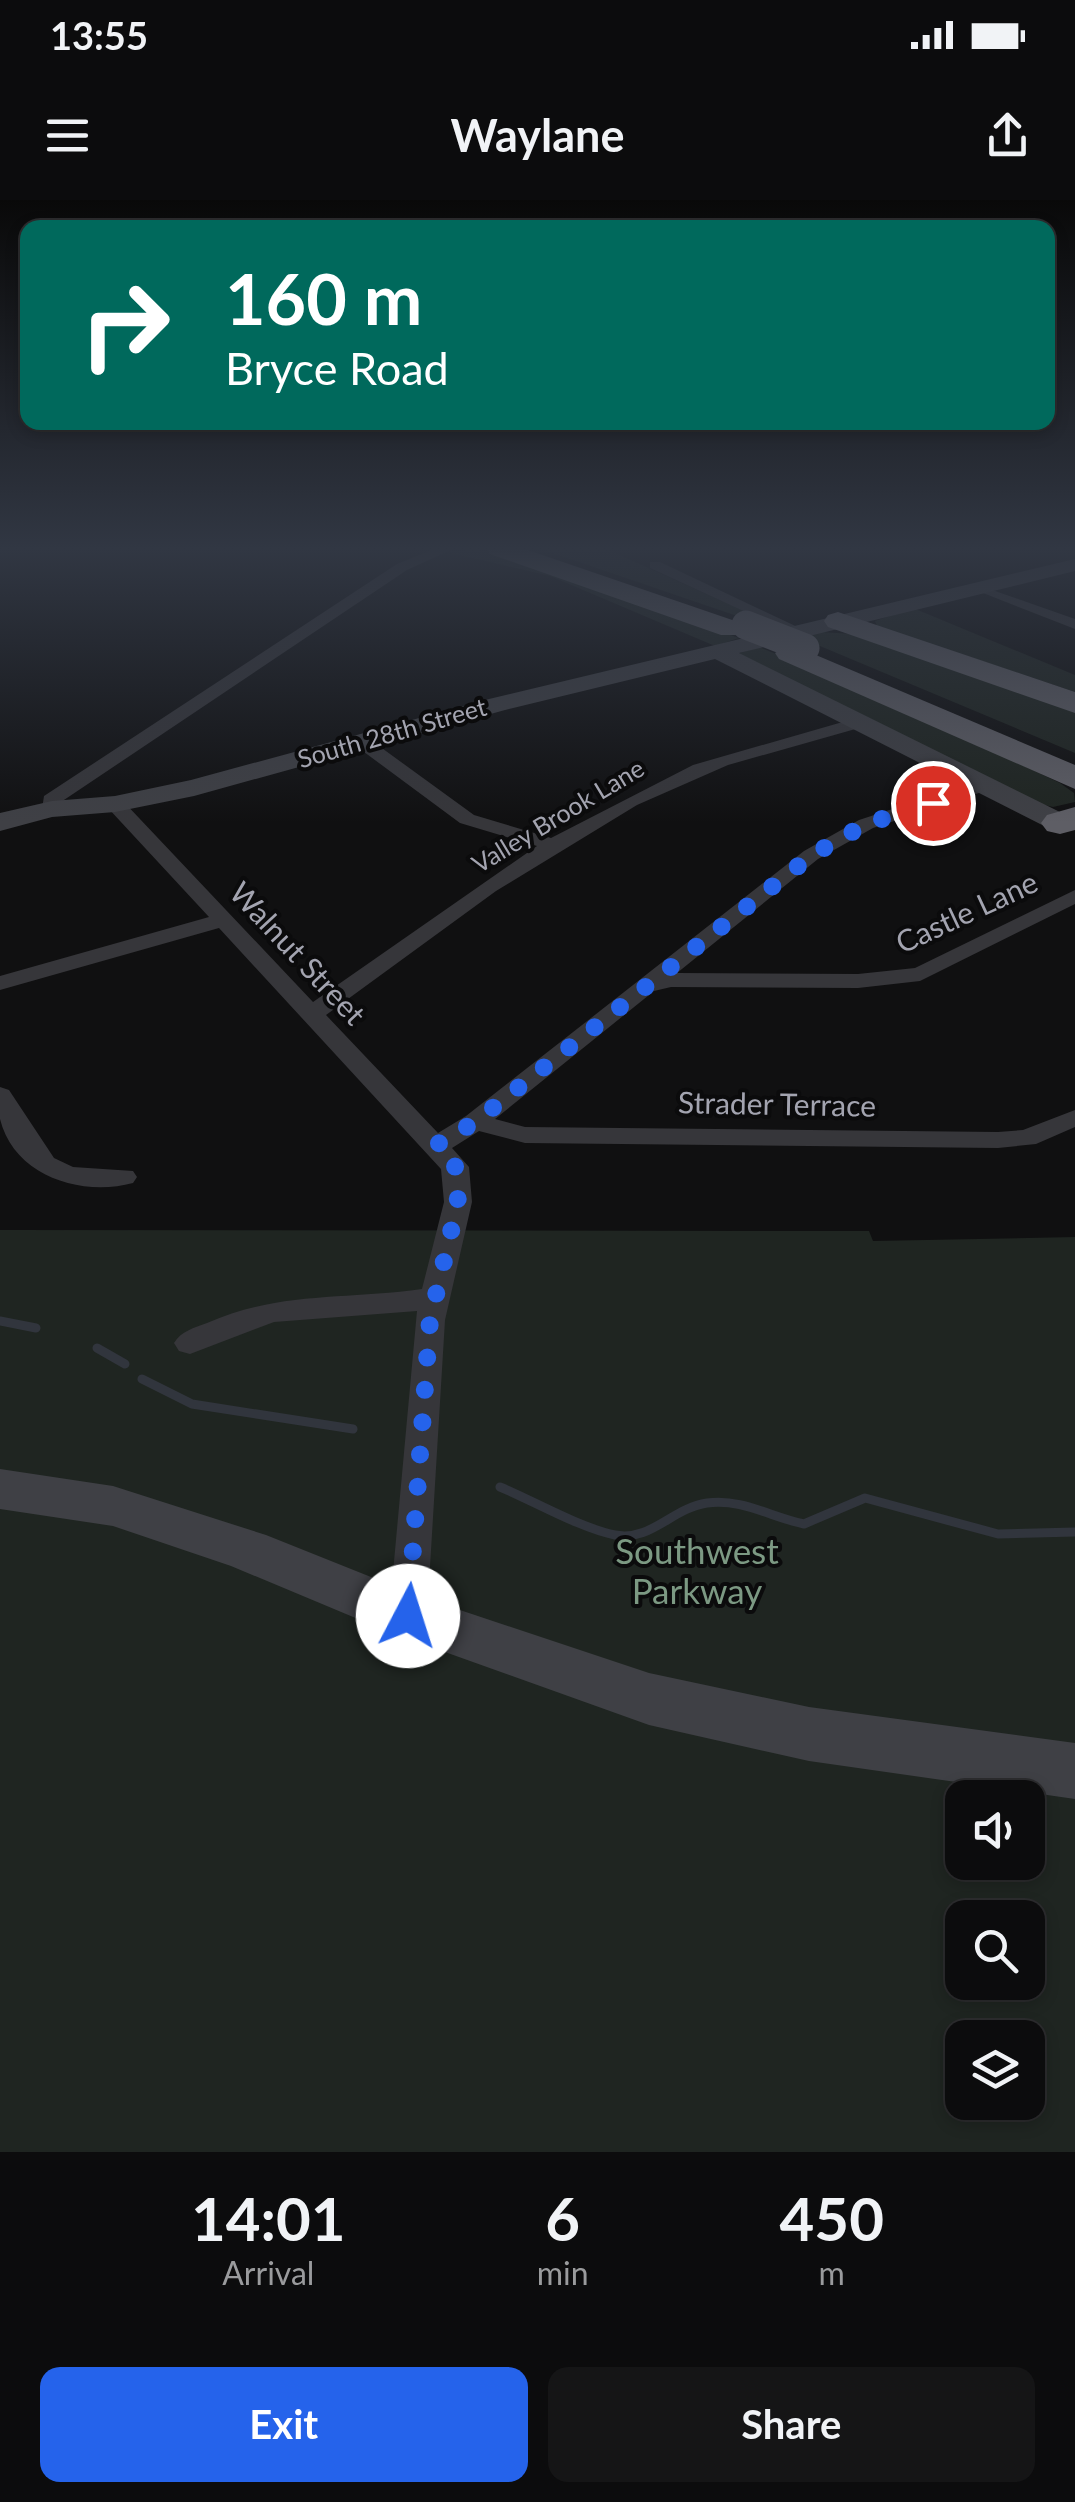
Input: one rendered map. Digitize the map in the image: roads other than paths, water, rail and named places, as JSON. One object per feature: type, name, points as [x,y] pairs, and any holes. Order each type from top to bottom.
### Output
[{"type":"highway","points":[[769,640],[798,644],[1070,770]]},
{"type":"highway","points":[[902,640],[1075,700]]},
{"type":"street","points":[[52,809],[51,800],[292,640]]},
{"type":"street","name":"South 28th Street","points":[[0,822],[52,809],[115,804],[194,788],[715,640]]},
{"type":"street","points":[[739,640],[860,722],[1070,824]]},
{"type":"street","points":[[791,640],[798,644],[805,640]]},
{"type":"street","name":"Valley Brook Lane","points":[[312,1014],[496,884],[677,778],[860,722]]},
{"type":"street","points":[[362,742],[468,819],[556,846]]},
{"type":"street","points":[[436,1145],[475,1122],[812,855],[866,824],[984,785]]},
{"type":"street","name":"Walnut Street","points":[[115,804],[455,1166],[460,1183],[435,1298],[408,1616]]},
{"type":"street","name":"Castle Lane","points":[[643,987],[671,980],[858,981],[920,974],[1075,896]]},
{"type":"street","points":[[0,983],[224,920]]},
{"type":"street","points":[[0,1095],[46,1168],[62,1177],[123,1177]]},
{"type":"street","name":"Strader Terrace","points":[[475,1122],[525,1135],[998,1140],[1027,1138],[1075,1118]]},
{"type":"street","points":[[190,1343],[239,1321],[283,1309],[397,1305],[435,1298]]},
{"type":"street","points":[[0,1489],[113,1506],[248,1550],[408,1616],[649,1699],[809,1734],[1040,1770],[1075,1771]]},
{"type":"waterway","points":[[0,1321],[36,1328]]},
{"type":"waterway","points":[[97,1348],[125,1364]]},
{"type":"waterway","points":[[142,1379],[192,1404],[353,1429]]},
{"type":"waterway","points":[[500,1487],[615,1535],[640,1534],[707,1503],[744,1506],[804,1524],[865,1498],[998,1534],[1075,1532]]},
{"type":"park label","name":"Southwest Parkway","points":[[697,1572]]}]
